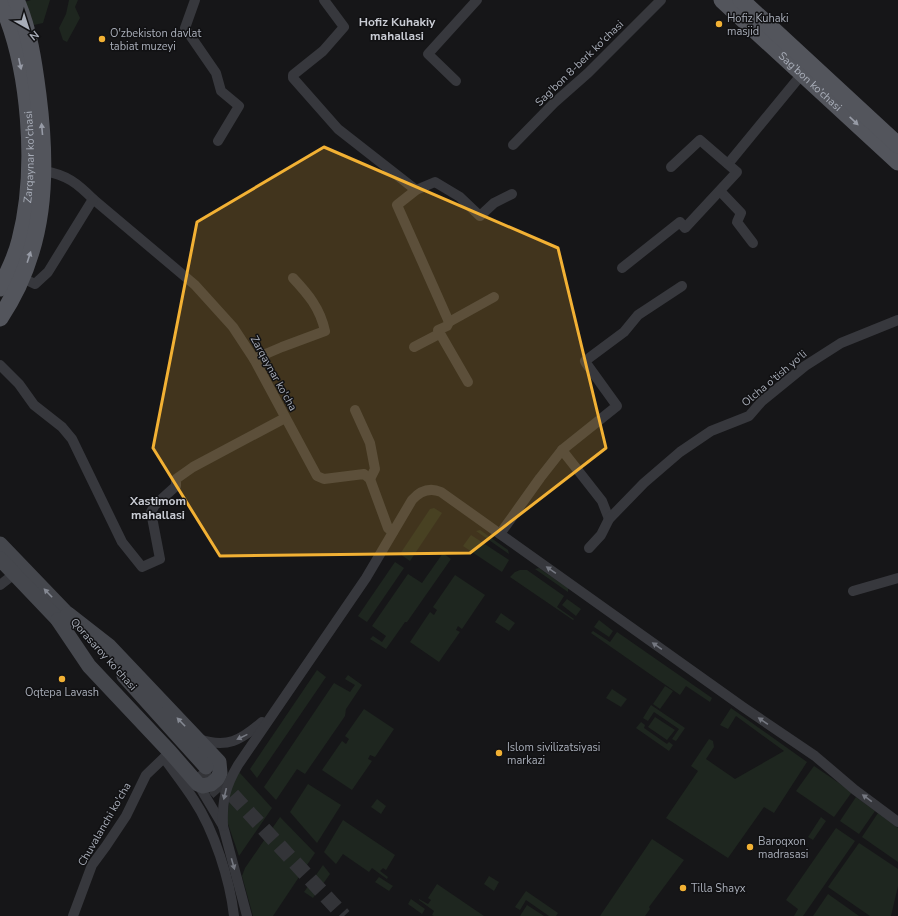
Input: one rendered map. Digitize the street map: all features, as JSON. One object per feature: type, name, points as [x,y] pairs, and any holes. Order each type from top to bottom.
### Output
[{"type":"main road","name":"Zarqaynar ko'chasi","points":[[0,0],[10,26],[22,74],[28,121],[30,156],[30,179],[26,213],[11,299],[0,318]]},
{"type":"main road","name":"Zarqaynar ko'chasi","points":[[0,288],[15,275],[32,249],[38,225],[44,171],[41,122],[35,74],[26,30],[16,0]]},
{"type":"main road","name":"Sag’bon ko’chasi","points":[[722,0],[898,162]]},
{"type":"main road","name":"Sag’bon ko’chasi","points":[[741,0],[898,146]]},
{"type":"main road","name":"Qorasaroy ko'chasi","points":[[0,544],[19,571],[63,617],[201,774]]},
{"type":"main road","name":"Qorasaroy ko'chasi","points":[[0,559],[19,571]]},
{"type":"main road","points":[[63,617],[109,646],[219,762],[221,768],[219,775],[213,782],[205,786],[201,774],[167,755],[89,666],[63,617]]},
{"type":"street","points":[[195,0],[185,28],[216,74],[221,91],[239,106],[218,141]]},
{"type":"street","points":[[324,0],[344,27],[323,51],[293,75],[293,78],[338,129],[416,190]]},
{"type":"street","points":[[456,81],[428,54],[477,0]]},
{"type":"street","name":"Sag'bon 8-berk ko'chasi","points":[[513,144],[554,103],[588,73],[661,0]]},
{"type":"street","points":[[728,164],[802,74]]},
{"type":"street","points":[[622,268],[680,222],[685,228],[737,172],[700,140],[671,167]]},
{"type":"street","name":"Zarqaynar ko'cha","points":[[44,171],[58,173],[79,184],[93,200],[195,285],[233,327],[254,359],[317,476],[324,479],[364,474],[370,479]]},
{"type":"street","points":[[449,322],[397,205],[416,190],[435,182],[460,197],[480,216],[494,203],[512,194]]},
{"type":"street","points":[[720,190],[741,213],[737,222],[753,243]]},
{"type":"street","points":[[15,275],[35,284],[48,272],[93,200]]},
{"type":"street","points":[[254,359],[325,331],[322,319],[309,294],[293,278]]},
{"type":"street","points":[[500,534],[562,450],[617,406],[585,361],[624,332],[638,315],[682,286]]},
{"type":"street","points":[[468,382],[438,330],[447,326],[449,322],[494,297]]},
{"type":"street","name":"Olcha o'tish yo'li","points":[[589,548],[601,535],[609,519],[644,483],[680,452],[711,431],[749,416],[762,401],[805,366],[841,343],[898,320]]},
{"type":"street","points":[[414,347],[439,334]]},
{"type":"street","points":[[0,365],[19,384],[34,405],[62,427],[72,440],[122,542],[142,566],[160,559],[151,512],[155,505],[176,486],[176,479],[193,467],[285,418]]},
{"type":"street","points":[[355,410],[370,443],[375,469],[370,479],[388,528],[393,532]]},
{"type":"street","points":[[562,450],[602,501],[609,519]]},
{"type":"street","points":[[223,826],[223,801],[225,792],[230,778],[238,765],[362,584],[412,500],[420,492],[433,490],[441,492],[743,707],[815,756],[855,790],[897,819]]},
{"type":"street","points":[[0,585],[19,571]]},
{"type":"street","points":[[853,591],[898,578]]},
{"type":"street","points":[[197,738],[218,745],[241,739],[273,713]]},
{"type":"street","points":[[167,755],[202,813],[215,840],[233,903],[234,916]]},
{"type":"street","name":"Chuvalanchi ko'cha","points":[[73,916],[92,865],[126,816],[146,775],[167,755]]},
{"type":"street","points":[[201,774],[223,826],[247,916]]},
{"type":"highlighted area","points":[[324,147],[558,248],[606,448],[470,553],[220,556],[153,448],[197,222]]},
{"type":"shaded area","points":[[31,0],[50,0],[43,23],[34,25],[24,2]]},
{"type":"shaded area","points":[[69,0],[78,0],[75,7],[80,18],[67,42],[63,40],[59,28],[66,14]]},
{"type":"shaded area","points":[[434,508],[442,513],[410,561],[400,554],[430,509]]},
{"type":"shaded area","points":[[480,530],[508,550],[509,554],[476,531]]},
{"type":"shaded area","points":[[471,535],[509,560],[502,572],[463,546]]},
{"type":"shaded area","points":[[443,553],[451,559],[407,622],[405,622],[386,649],[370,639],[373,636],[382,642],[386,636],[372,626],[408,574],[422,583]]},
{"type":"shaded area","points":[[395,562],[404,568],[367,622],[358,616]]},
{"type":"shaded area","points":[[539,568],[568,588],[568,592],[535,569]]},
{"type":"shaded area","points":[[527,570],[564,596],[557,607],[574,619],[573,620],[510,577],[515,572]]},
{"type":"shaded area","points":[[455,575],[485,595],[462,629],[458,626],[456,630],[460,632],[439,662],[410,642],[430,612],[434,615],[437,610],[433,607]]},
{"type":"shaded area","points":[[567,599],[581,609],[576,616],[562,605]]},
{"type":"shaded area","points":[[501,613],[515,623],[509,631],[495,622]]},
{"type":"shaded area","points":[[599,620],[613,631],[609,637],[594,627]]},
{"type":"shaded area","points":[[593,631],[610,642],[617,632],[712,698],[710,702],[686,686],[680,695],[591,633]]},
{"type":"shaded area","points":[[317,670],[326,677],[257,778],[250,769]]},
{"type":"shaded area","points":[[348,675],[362,685],[346,709],[345,716],[305,774],[297,769],[276,800],[264,787],[334,683],[350,692],[355,685],[345,679]]},
{"type":"shaded area","points":[[665,686],[673,691],[660,709],[653,704]]},
{"type":"shaded area","points":[[612,689],[627,699],[621,707],[606,698]]},
{"type":"shaded area","points":[[651,705],[685,728],[676,741],[672,739],[679,729],[654,712],[648,721],[643,718]]},
{"type":"shaded area","points":[[731,708],[807,762],[774,813],[764,807],[728,858],[666,818],[698,771],[691,766],[709,739],[713,741],[714,747],[706,759],[735,779],[784,751],[736,716],[728,729],[720,725]]},
{"type":"shaded area","points":[[364,709],[394,729],[375,757],[370,755],[368,759],[372,761],[352,790],[322,770],[342,741],[346,744],[349,739],[345,736]]},
{"type":"shaded area","points":[[655,717],[675,730],[667,740],[648,727]]},
{"type":"shaded area","points":[[641,722],[645,725],[644,728],[667,744],[669,742],[673,745],[669,751],[636,728]]},
{"type":"shaded area","points":[[814,766],[852,792],[834,817],[796,791]]},
{"type":"shaded area","points":[[239,772],[272,808],[239,856],[227,821],[230,790]]},
{"type":"shaded area","points":[[308,784],[341,805],[317,843],[290,812]]},
{"type":"shaded area","points":[[856,797],[875,811],[859,834],[840,821]]},
{"type":"shaded area","points":[[377,799],[386,806],[381,814],[371,807]]},
{"type":"shaded area","points":[[878,813],[898,828],[898,862],[862,837]]},
{"type":"shaded area","points":[[280,817],[315,853],[273,916],[253,916],[242,876],[245,868]]},
{"type":"shaded area","points":[[821,817],[826,821],[813,840],[808,837]]},
{"type":"shaded area","points":[[343,820],[395,855],[386,870],[383,868],[380,871],[388,877],[387,879],[372,868],[369,872],[343,854],[336,864],[324,852]]},
{"type":"shaded area","points":[[836,828],[855,841],[803,916],[794,916],[798,909],[786,900]]},
{"type":"shaded area","points":[[652,839],[684,860],[649,907],[650,909],[645,916],[600,916]]},
{"type":"shaded area","points":[[859,843],[898,869],[898,886],[891,916],[870,916],[828,887]]},
{"type":"shaded area","points":[[323,865],[330,874],[313,898],[304,892]]},
{"type":"shaded area","points":[[489,876],[499,882],[494,891],[484,884]]},
{"type":"shaded area","points":[[379,877],[393,886],[389,891],[375,882]]},
{"type":"shaded area","points":[[437,884],[484,916],[432,915],[434,911],[419,899],[428,904],[431,900],[428,898]]},
{"type":"shaded area","points":[[526,891],[558,913],[556,916],[549,916],[526,900],[520,910],[515,907]]},
{"type":"shaded area","points":[[828,894],[859,916],[813,916]]},
{"type":"shaded area","points":[[411,899],[425,909],[422,914],[408,904]]},
{"type":"shaded area","points":[[527,905],[544,916],[520,916]]},
{"type":"tunnel","points":[[199,771],[219,793]]},
{"type":"tunnel","points":[[217,778],[344,916]]},
{"type":"place","name":"Hofiz Kuhaki masjid","points":[[719,24]]},
{"type":"place","name":"O'zbekiston davlat tabiat muzeyi","points":[[102,39]]},
{"type":"place","name":"Oqtepa Lavash","points":[[62,679]]},
{"type":"place","name":"Islom sivilizatsiyasi markazi","points":[[499,753]]},
{"type":"place","name":"Baroqxon madrasasi","points":[[750,847]]},
{"type":"place","name":"Tilla Shayx","points":[[683,888]]},
{"type":"district","name":"Hofiz Kuhakiy mahallasi","points":[[397,29]]},
{"type":"district","name":"Xastimom mahallasi","points":[[158,508]]}]
